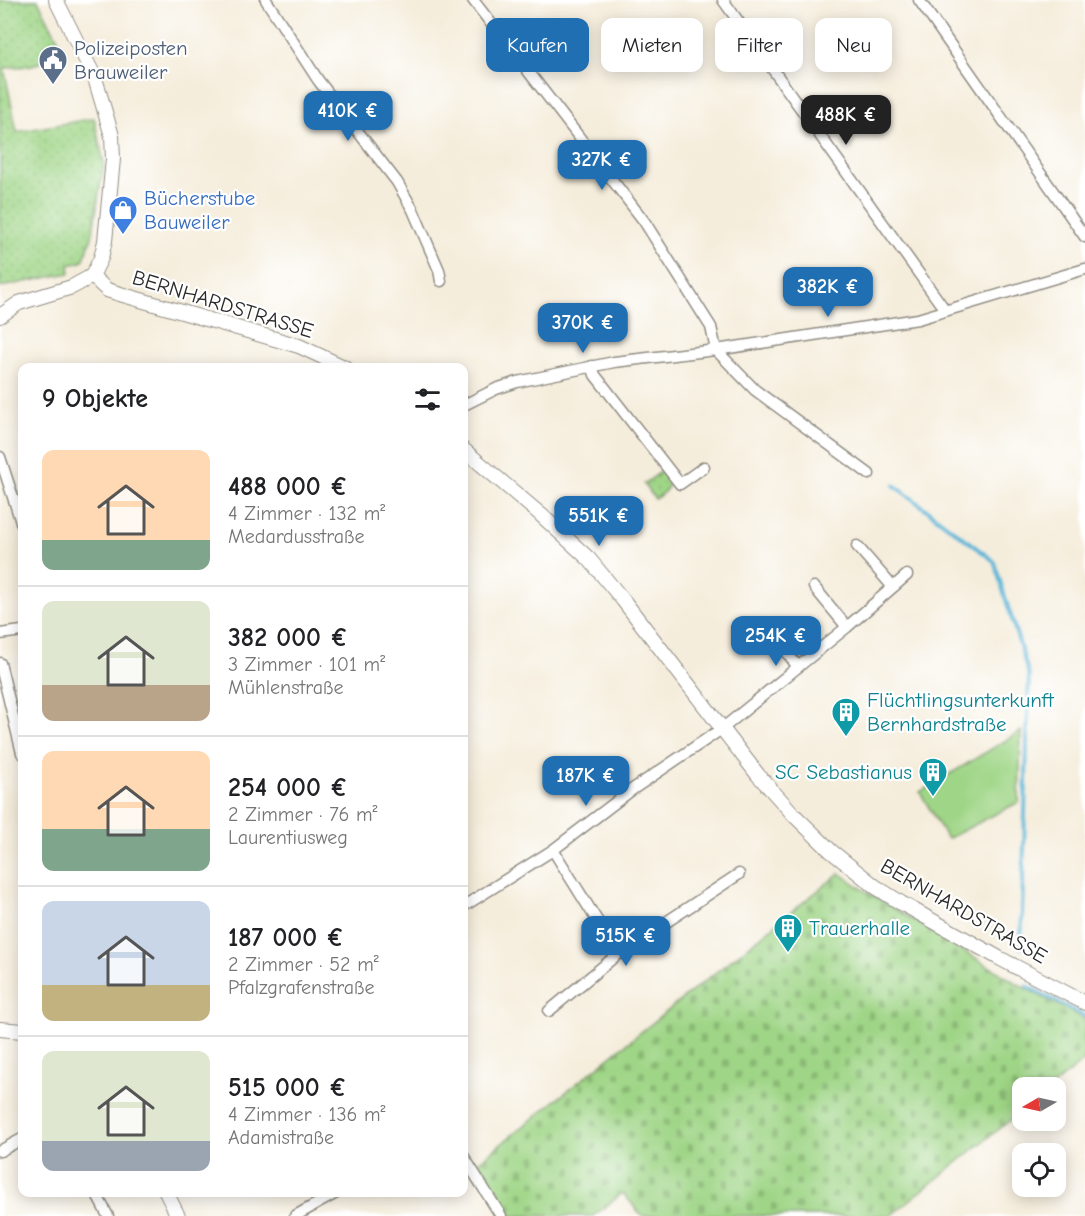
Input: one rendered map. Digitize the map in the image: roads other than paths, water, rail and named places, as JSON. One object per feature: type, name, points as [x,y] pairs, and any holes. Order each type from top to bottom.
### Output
[{"type":"street","points":[[0,316],[19,303],[72,287],[92,276],[101,258],[105,241],[113,159],[112,136],[95,78],[56,0]]},
{"type":"street","points":[[266,0],[318,80],[397,182],[413,210],[439,270],[441,281]]},
{"type":"street","points":[[473,0],[538,87],[644,221],[711,327],[716,350],[755,390],[869,474]]},
{"type":"street","points":[[723,0],[945,310]]},
{"type":"street","points":[[919,0],[1085,237]]},
{"type":"street","points":[[468,403],[496,389],[517,382],[592,366],[716,350],[918,319],[1085,269]]},
{"type":"street","name":"BERNHARDSTRASSE","points":[[92,276],[106,290],[299,346],[335,363]]},
{"type":"street","points":[[592,366],[595,375],[680,484],[704,467]]},
{"type":"street","name":"BERNHARDSTRASSE","points":[[468,453],[589,559],[723,728],[758,776],[831,851],[902,903],[949,931],[1085,1003]]},
{"type":"street","points":[[0,457],[18,513]]},
{"type":"street","points":[[857,546],[892,586]]},
{"type":"street","points":[[468,903],[553,850],[633,789],[723,728],[907,575]]},
{"type":"street","points":[[814,587],[847,627]]},
{"type":"street","points":[[767,627],[798,667]]},
{"type":"street","points":[[0,634],[18,632]]},
{"type":"street","points":[[0,663],[18,737]]},
{"type":"street","points":[[553,850],[618,954]]},
{"type":"street","points":[[549,1011],[618,954],[739,874]]},
{"type":"street","points":[[0,1029],[18,1031]]},
{"type":"street","points":[[0,1151],[18,1141]]},
{"type":"street","points":[[468,1163],[501,1216]]},
{"type":"street","points":[[168,1197],[178,1216]]},
{"type":"street","points":[[296,1216],[329,1197]]},
{"type":"street","points":[[99,1199],[108,1216]]},
{"type":"waterway","points":[[894,485],[994,561],[1029,675],[1021,948]]},
{"type":"waterway","points":[[1027,986],[1085,1016]]},
{"type":"place","name":"Polizeiposten Brauweiler","points":[[53,86]]},
{"type":"place","name":"Bücherstube Bauweiler","points":[[123,236]]},
{"type":"place","name":"Flüchtlingsunterkunft Bernhardstraße","points":[[846,738]]},
{"type":"place","name":"SC Sebastianus","points":[[933,798]]},
{"type":"place","name":"Trauerhalle","points":[[788,954]]}]
